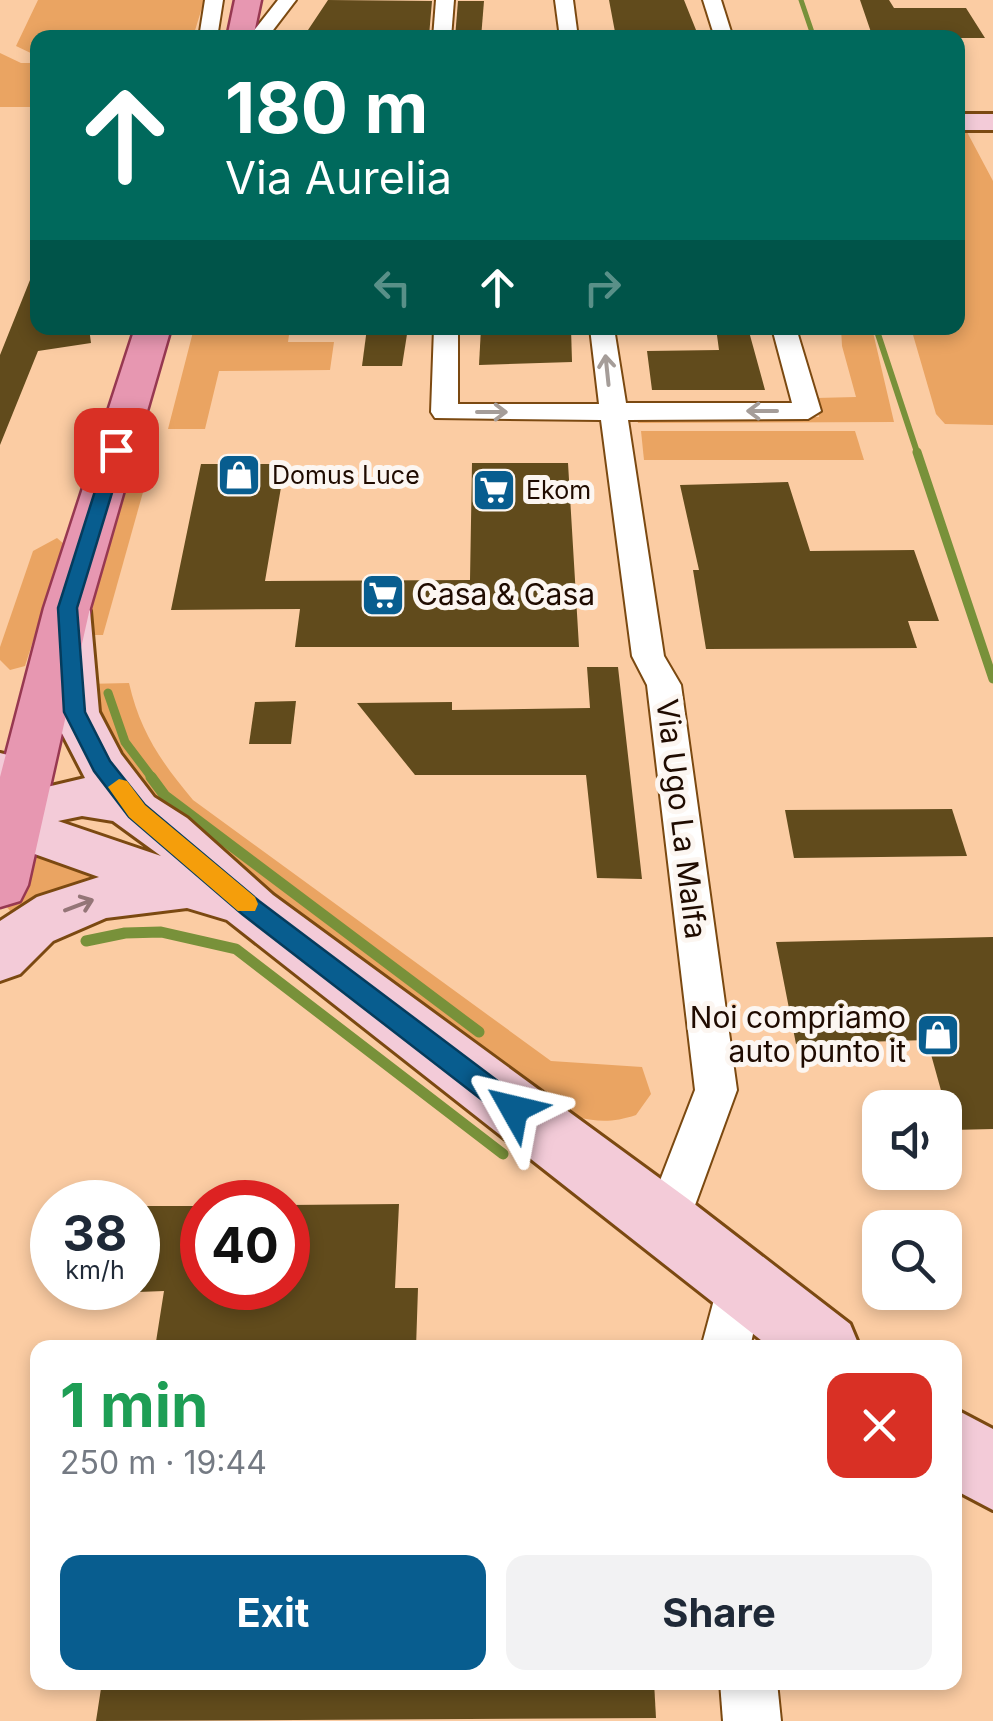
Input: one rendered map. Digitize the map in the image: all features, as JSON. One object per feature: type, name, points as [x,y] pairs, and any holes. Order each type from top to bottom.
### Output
[{"type":"main road","points":[[242,30],[247,2]]},
{"type":"main road","points":[[0,885],[4,799],[152,335]]},
{"type":"street","points":[[209,30],[214,0]]},
{"type":"street","points":[[263,30],[287,0]]},
{"type":"street","points":[[443,30],[445,0]]},
{"type":"street","points":[[564,0],[568,30]]},
{"type":"street","points":[[712,0],[721,30]]},
{"type":"street","points":[[965,122],[993,122]]},
{"type":"street","points":[[446,335],[444,412],[808,411],[786,335]]},
{"type":"street","name":"Via Ugo La Malfa","points":[[603,335],[648,656],[664,685],[716,1090],[667,1222]]},
{"type":"street","points":[[67,608],[75,712],[102,765],[137,811],[228,900],[667,1222],[815,1340]]},
{"type":"street","points":[[4,799],[34,807],[88,798],[112,800],[137,811]]},
{"type":"street","points":[[4,799],[30,832],[228,900]]},
{"type":"street","points":[[0,958],[28,930],[103,896],[152,888],[228,900]]},
{"type":"street","points":[[726,1340],[740,1283]]},
{"type":"street","points":[[962,1451],[993,1474]]},
{"type":"street","points":[[749,1690],[752,1721]]},
{"type":"shaded area","points":[[38,0],[204,0],[195,30],[30,30],[30,53],[16,46]]},
{"type":"shaded area","points":[[0,53],[30,63],[30,107],[0,107]]},
{"type":"shaded area","points":[[967,132],[993,181],[993,425],[945,424],[936,414],[913,335],[965,335]]},
{"type":"shaded area","points":[[192,335],[289,335],[288,342],[334,342],[330,370],[219,371],[205,429],[168,429]]},
{"type":"shaded area","points":[[841,335],[874,335],[894,422],[638,423],[637,418],[819,417],[816,398],[856,397]]},
{"type":"shaded area","points":[[641,431],[855,431],[864,460],[644,460]]},
{"type":"shaded area","points":[[152,460],[103,635],[80,635],[123,478],[133,468]]},
{"type":"shaded area","points":[[57,538],[64,544],[25,666],[10,670],[0,660],[0,647],[33,551]]},
{"type":"shaded area","points":[[129,683],[139,717],[154,746],[193,800],[551,1061],[642,1067],[651,1094],[636,1115],[593,1120],[552,1108],[190,839],[124,776],[85,684]]},
{"type":"shaded area","points":[[21,849],[103,878],[14,916],[7,907]]},
{"type":"building","points":[[328,0],[432,1],[430,30],[308,30]]},
{"type":"building","points":[[609,0],[684,0],[696,30],[615,30]]},
{"type":"building","points":[[860,0],[889,0],[894,8],[966,8],[985,38],[965,38],[965,30],[870,30]]},
{"type":"building","points":[[458,1],[484,1],[482,30],[456,30]]},
{"type":"building","points":[[30,280],[30,335],[90,335],[91,343],[38,351],[0,445],[0,355]]},
{"type":"building","points":[[366,335],[407,335],[402,366],[362,366]]},
{"type":"building","points":[[481,335],[571,335],[572,362],[479,365]]},
{"type":"building","points":[[717,335],[750,335],[765,390],[652,390],[647,351],[719,350]]},
{"type":"building","points":[[472,463],[568,463],[579,647],[295,647],[300,609],[171,610],[201,464],[285,464],[265,581],[470,580]]},
{"type":"building","points":[[788,482],[810,551],[914,550],[939,621],[908,621],[917,648],[706,649],[693,570],[699,570],[680,485]]},
{"type":"building","points":[[587,667],[618,667],[642,879],[597,878],[586,775],[415,775],[357,703],[452,702],[452,710],[590,708]]},
{"type":"building","points":[[296,701],[291,744],[249,744],[255,702]]},
{"type":"building","points":[[952,809],[967,856],[794,858],[785,810]]},
{"type":"building","points":[[993,937],[993,1129],[962,1130],[962,1090],[941,1090],[927,1040],[796,1044],[776,942]]},
{"type":"building","points":[[399,1204],[395,1288],[418,1288],[416,1340],[156,1340],[164,1291],[160,1291],[160,1206],[180,1206],[180,1310],[310,1310],[310,1205]]},
{"type":"building","points":[[101,1690],[654,1690],[656,1718],[96,1721]]},
{"type":"waterway","points":[[801,0],[811,30]]},
{"type":"waterway","points":[[878,335],[918,454]]},
{"type":"waterway","points":[[918,454],[993,679]]},
{"type":"waterway","points":[[108,693],[125,742],[153,779]]},
{"type":"waterway","points":[[151,777],[165,796],[479,1032]]},
{"type":"waterway","points":[[86,941],[125,933],[161,932],[236,949],[503,1154]]},
{"type":"slow traffic","points":[[119,787],[137,811],[246,904]]},
{"type":"place","name":"Domus Luce","points":[[239,475]]},
{"type":"place","name":"Ekom","points":[[494,490]]},
{"type":"place","name":"Casa & Casa","points":[[383,595]]},
{"type":"place","name":"Noi compriamo auto punto it","points":[[938,1035]]},
{"type":"route","points":[[116,450],[67,608],[75,712],[102,765],[137,811],[250,908],[514,1109]]}]
